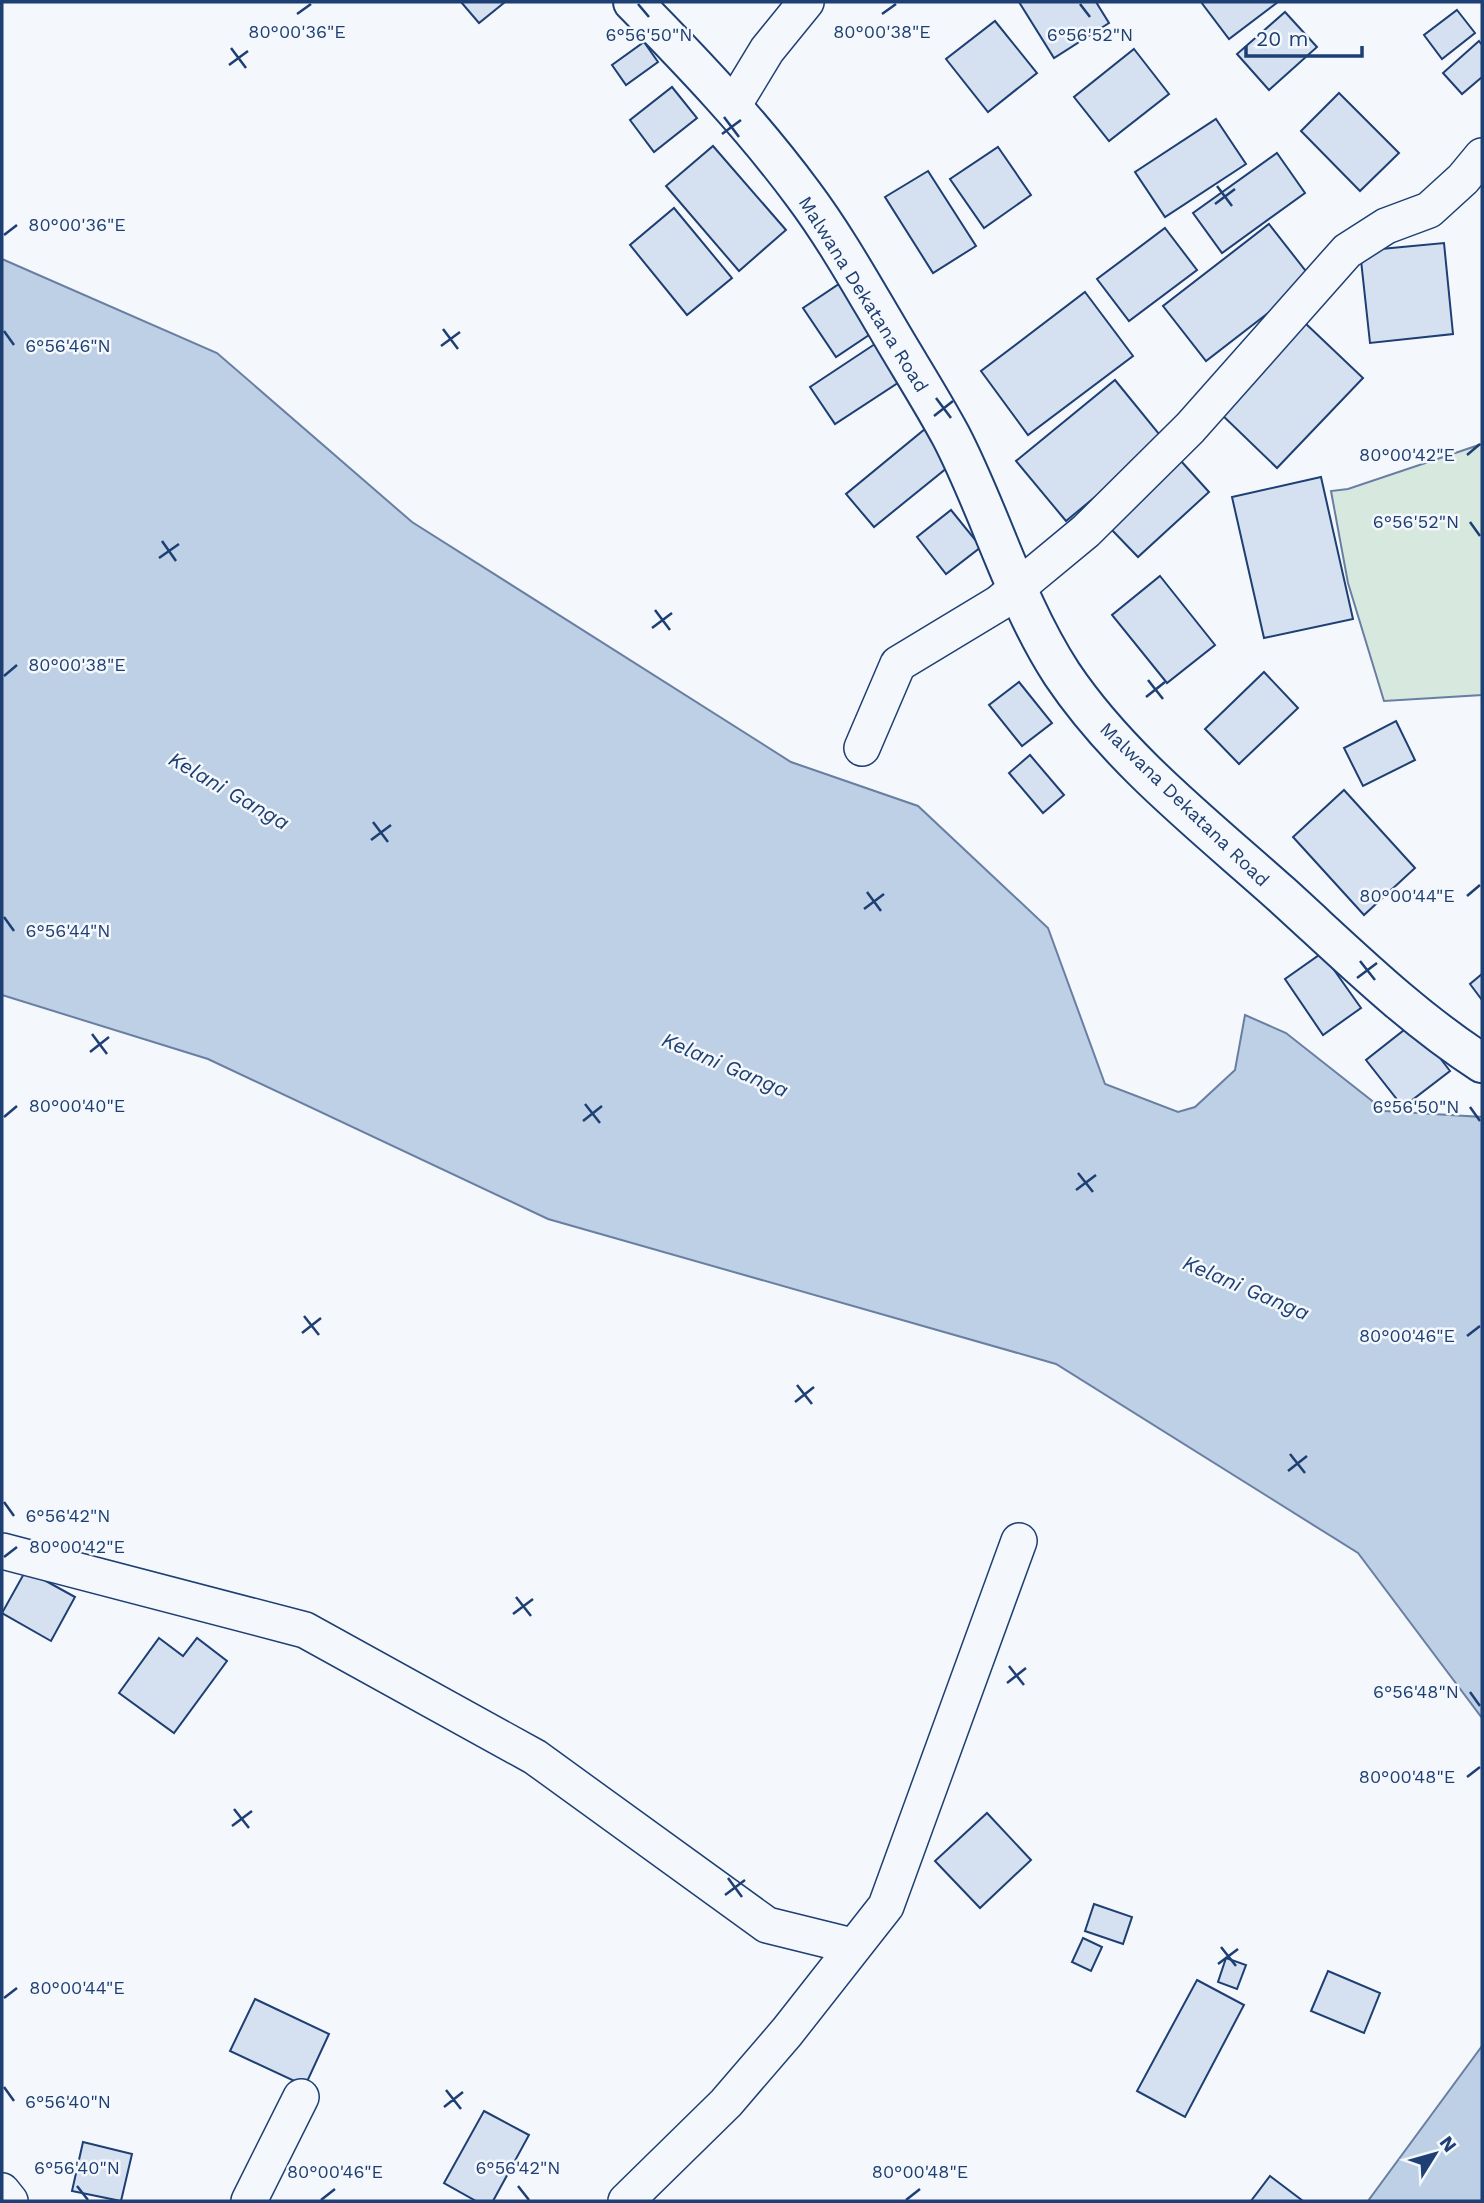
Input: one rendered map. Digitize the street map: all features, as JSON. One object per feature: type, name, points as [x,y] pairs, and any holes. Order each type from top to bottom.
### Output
[{"type":"main road","name":"Malwana Dekatana Road","points":[[633,2],[733,106],[804,195],[855,271],[950,435],[993,526],[1016,588],[1061,672],[1094,717],[1170,794],[1372,977],[1446,1040],[1482,1063]]},
{"type":"street","points":[[733,106],[766,50],[806,2]]},
{"type":"street","points":[[862,748],[898,664],[999,603],[1086,531],[1190,428],[1347,251],[1386,226],[1429,210],[1463,179],[1482,156]]},
{"type":"street","points":[[626,2201],[726,2103],[787,2032],[886,1906],[1019,1541]]},
{"type":"street","points":[[2,1551],[305,1630],[535,1757],[767,1925],[852,1946]]},
{"type":"street","points":[[249,2201],[301,2097]]},
{"type":"street","points":[[2,2191],[10,2201]]},
{"type":"shaded area","points":[[1482,444],[1482,695],[1384,701],[1348,583],[1331,491],[1348,489]]},
{"type":"water","name":"Kelani Ganga","points":[[2,259],[217,353],[412,522],[791,762],[918,806],[1048,928],[1105,1084],[1178,1112],[1195,1107],[1235,1070],[1245,1015],[1286,1033],[1385,1111],[1482,1117],[1482,1718],[1358,1553],[1056,1364],[548,1219],[208,1059],[2,995]]},
{"type":"water","points":[[1482,2046],[1482,2201],[1368,2201]]},
{"type":"building","points":[[461,2],[505,2],[479,23]]},
{"type":"building","points":[[1019,2],[1096,2],[1109,23],[1054,58]]},
{"type":"building","points":[[1201,2],[1278,2],[1229,39]]},
{"type":"building","points":[[1457,10],[1475,33],[1442,59],[1424,35]]},
{"type":"building","points":[[1285,12],[1317,47],[1269,90],[1237,54]]},
{"type":"building","points":[[995,21],[1037,73],[988,112],[946,59]]},
{"type":"building","points":[[1479,41],[1482,45],[1482,77],[1462,94],[1443,73]]},
{"type":"building","points":[[644,42],[658,62],[626,85],[612,65]]},
{"type":"building","points":[[1134,49],[1169,94],[1109,141],[1074,97]]},
{"type":"building","points":[[672,87],[697,118],[654,152],[630,120]]},
{"type":"building","points":[[1339,93],[1399,153],[1360,191],[1301,131]]},
{"type":"building","points":[[1216,119],[1246,164],[1165,217],[1135,172]]},
{"type":"building","points":[[713,146],[786,230],[739,271],[666,186]]},
{"type":"building","points":[[998,147],[1031,195],[984,228],[950,179]]},
{"type":"building","points":[[1277,153],[1305,193],[1222,253],[1193,213]]},
{"type":"building","points":[[928,171],[976,246],[933,273],[885,197]]},
{"type":"building","points":[[674,208],[732,278],[687,315],[630,245]]},
{"type":"building","points":[[1269,224],[1312,279],[1206,361],[1163,306]]},
{"type":"building","points":[[1165,228],[1197,270],[1129,321],[1097,279]]},
{"type":"building","points":[[1444,243],[1453,334],[1370,343],[1360,251]]},
{"type":"building","points":[[839,284],[872,333],[836,357],[803,308]]},
{"type":"building","points":[[1085,292],[1133,356],[1028,435],[981,371]]},
{"type":"building","points":[[1304,322],[1363,378],[1277,468],[1219,412]]},
{"type":"building","points":[[884,338],[910,375],[835,424],[810,387]]},
{"type":"building","points":[[1115,380],[1164,440],[1066,521],[1016,461]]},
{"type":"building","points":[[925,429],[953,463],[874,527],[846,494]]},
{"type":"building","points":[[1181,461],[1209,492],[1138,557],[1110,528]]},
{"type":"building","points":[[1321,477],[1353,619],[1264,638],[1232,497]]},
{"type":"building","points":[[951,510],[981,547],[946,574],[917,537]]},
{"type":"building","points":[[1160,576],[1215,645],[1167,683],[1112,615]]},
{"type":"building","points":[[1264,672],[1298,708],[1239,764],[1205,729]]},
{"type":"building","points":[[1019,682],[1052,723],[1022,746],[989,705]]},
{"type":"building","points":[[1396,721],[1415,760],[1363,786],[1344,748]]},
{"type":"building","points":[[1030,755],[1064,795],[1043,813],[1009,773]]},
{"type":"building","points":[[1344,790],[1415,868],[1364,915],[1293,837]]},
{"type":"building","points":[[1322,953],[1361,1008],[1323,1035],[1285,979]]},
{"type":"building","points":[[1482,974],[1482,1000],[1470,984]]},
{"type":"building","points":[[1413,1023],[1450,1071],[1403,1107],[1366,1060]]},
{"type":"building","points":[[26,1570],[75,1597],[51,1641],[2,1613]]},
{"type":"building","points":[[159,1638],[183,1656],[197,1638],[227,1661],[174,1733],[119,1693]]},
{"type":"building","points":[[987,1813],[1031,1860],[980,1908],[935,1861]]},
{"type":"building","points":[[1094,1904],[1132,1917],[1123,1944],[1085,1931]]},
{"type":"building","points":[[1083,1938],[1102,1947],[1091,1971],[1072,1962]]},
{"type":"building","points":[[1226,1958],[1246,1965],[1237,1989],[1218,1982]]},
{"type":"building","points":[[1328,1971],[1380,1993],[1364,2033],[1311,2011]]},
{"type":"building","points":[[1197,1980],[1244,2005],[1185,2117],[1137,2091]]},
{"type":"building","points":[[255,1999],[329,2034],[305,2086],[230,2051]]},
{"type":"building","points":[[484,2111],[529,2135],[493,2201],[476,2201],[444,2183]]},
{"type":"building","points":[[83,2142],[132,2154],[121,2201],[72,2191]]},
{"type":"building","points":[[1270,2176],[1303,2201],[1251,2201]]}]
